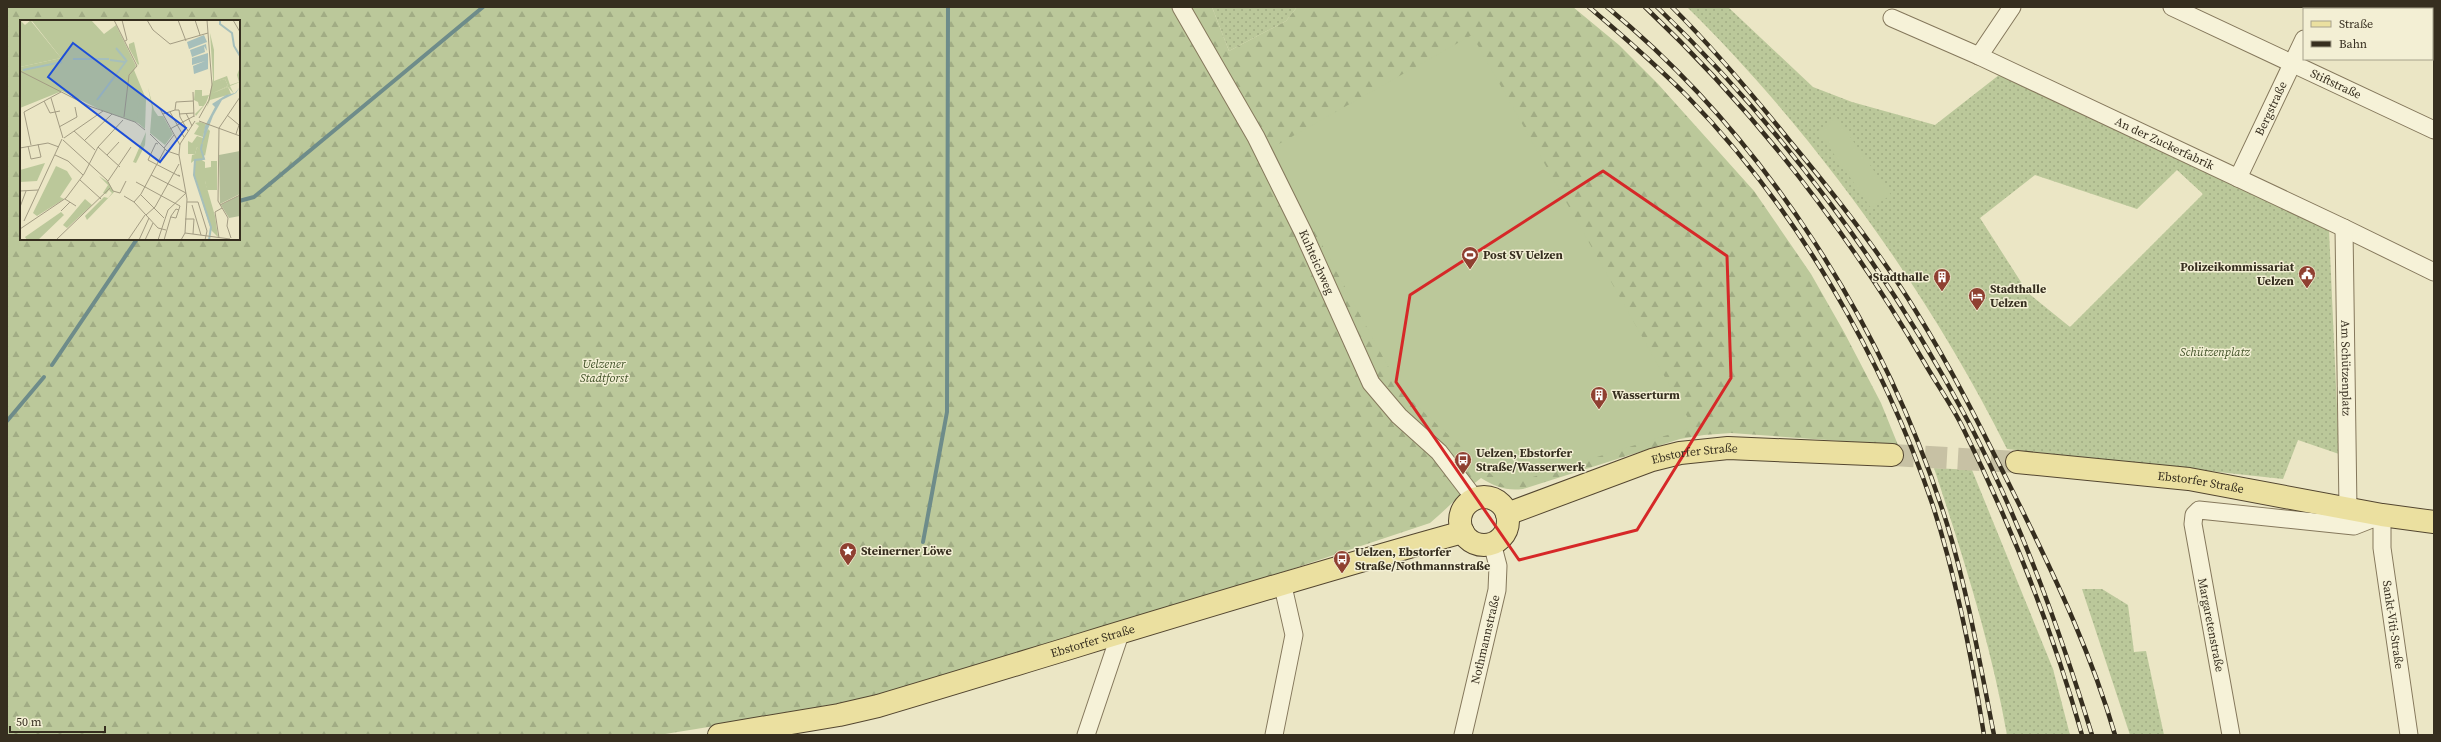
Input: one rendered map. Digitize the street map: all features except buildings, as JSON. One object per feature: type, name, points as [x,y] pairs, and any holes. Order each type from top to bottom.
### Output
[{"type":"main road","name":"Ebstorfer Straße","points":[[1507,514],[1652,460],[1680,453],[1728,448],[1892,455]]},
{"type":"main road","name":"Ebstorfer Straße","points":[[2017,462],[2189,480],[2382,515],[2434,522]]},
{"type":"main road","points":[[1490,498],[1498,501],[1507,514],[1505,531],[1500,539],[1492,543],[1476,543],[1463,532],[1461,517],[1463,509],[1475,499],[1490,498]]},
{"type":"main road","name":"Ebstorfer Straße","points":[[719,735],[878,706],[1120,634],[1282,582],[1463,532]]},
{"type":"street","name":"Kuhteichweg","points":[[1180,7],[1260,143],[1304,232],[1371,383],[1399,416],[1439,452],[1475,499]]},
{"type":"street","points":[[1979,56],[2012,7]]},
{"type":"street","name":"Stiftstraße","points":[[2172,7],[2434,130]]},
{"type":"street","name":"An der Zuckerfabrik","points":[[1892,18],[1979,56],[2434,272]]},
{"type":"street","name":"Bergstraße","points":[[2238,178],[2303,41]]},
{"type":"street","name":"Am Schützenplatz","points":[[2344,228],[2348,509]]},
{"type":"street","name":"Ebstorfer Straße","points":[[2194,515],[2199,510],[2206,510],[2354,526],[2382,515]]},
{"type":"street","name":"Margaretenstraße","points":[[2194,515],[2193,524],[2231,735]]},
{"type":"street","name":"Sankt-Viti-Straße","points":[[2382,515],[2382,548],[2409,735]]},
{"type":"street","name":"Nothmannstraße","points":[[1463,735],[1497,590],[1498,566],[1492,543]]},
{"type":"street","points":[[1274,735],[1294,635],[1282,582]]},
{"type":"street","points":[[1086,735],[1120,634]]},
{"type":"highlighted area","points":[[1603,171],[1727,256],[1731,378],[1637,530],[1519,560],[1396,382],[1410,295]]},
{"type":"green space","name":"Uelzener Stadtforst","points":[[7,7],[1212,7],[1229,51],[1286,21],[1297,7],[1573,7],[1619,45],[1658,84],[1754,191],[1811,274],[1844,332],[1881,403],[1898,445],[1731,433],[1704,435],[1680,439],[1523,489],[1501,488],[1481,478],[1430,523],[1117,627],[839,706],[659,735],[7,735]]},
{"type":"green space","points":[[1212,7],[1297,7],[1286,21],[1229,51]]},
{"type":"green space","name":"Schützenplatz","points":[[1687,7],[1728,7],[1813,87],[1852,102],[1935,125],[1999,75],[2329,230],[2339,454],[2298,440],[2283,479],[2007,449],[1976,390],[1942,331],[1865,215],[1779,106]],"holes":[[[2177,170],[2203,194],[2070,327],[2028,293],[1980,218],[2035,175],[2137,209]]]},
{"type":"green space","name":"Post SV Uelzen","points":[[1472,35],[1693,427],[1504,486],[1402,392],[1270,149]]},
{"type":"green space","points":[[1837,118],[1891,195],[1871,208],[1818,131]]},
{"type":"green space","points":[[1934,468],[1972,470],[2053,669],[2070,735],[2007,735],[1985,634],[1966,567]]},
{"type":"green space","points":[[2082,589],[2102,589],[2128,605],[2134,652],[2146,651],[2164,735],[2130,735]]},
{"type":"waterway","points":[[240,201],[254,197],[483,7]]},
{"type":"waterway","points":[[923,542],[947,412],[948,7]]},
{"type":"waterway","points":[[52,365],[136,240]]},
{"type":"waterway","points":[[7,421],[44,377]]},
{"type":"tunnel","points":[[1892,455],[2017,462]]},
{"type":"railway","points":[[1589,7],[1675,84],[1727,140],[1765,187],[1800,236],[1862,341],[1889,395],[1913,451],[1942,534],[1963,619],[1984,735]]},
{"type":"railway","points":[[1607,7],[1665,59],[1719,115],[1768,176],[1814,241],[1855,309],[1890,379],[1921,451],[1947,524],[1961,576],[1979,655],[1994,735]]},
{"type":"railway","points":[[1645,7],[1724,88],[1762,131],[1797,175],[1864,266],[1948,402],[1962,426],[1980,463],[2014,539],[2044,616],[2082,735]]},
{"type":"railway","points":[[1657,7],[1703,53],[1747,101],[1789,151],[1830,203],[1904,310],[1969,423],[2006,498],[2038,576],[2092,735]]},
{"type":"railway","points":[[1672,7],[1732,72],[1823,182],[1888,268],[1917,313],[1971,409],[2048,563],[2096,676],[2115,735]]},
{"type":"place","name":"Post SV Uelzen","points":[[1470,270]]},
{"type":"place","name":"Polizeikommissariat Uelzen","points":[[2307,289]]},
{"type":"place","name":"Stadthalle","points":[[1942,292]]},
{"type":"place","name":"Stadthalle Uelzen","points":[[1977,311]]},
{"type":"place","name":"Wasserturm","points":[[1599,410]]},
{"type":"place","name":"Uelzen, Ebstorfer Straße/Wasserwerk","points":[[1463,475]]},
{"type":"place","name":"Steinerner Löwe","points":[[848,566]]},
{"type":"place","name":"Uelzen, Ebstorfer Straße/Nothmannstraße","points":[[1342,574]]}]
